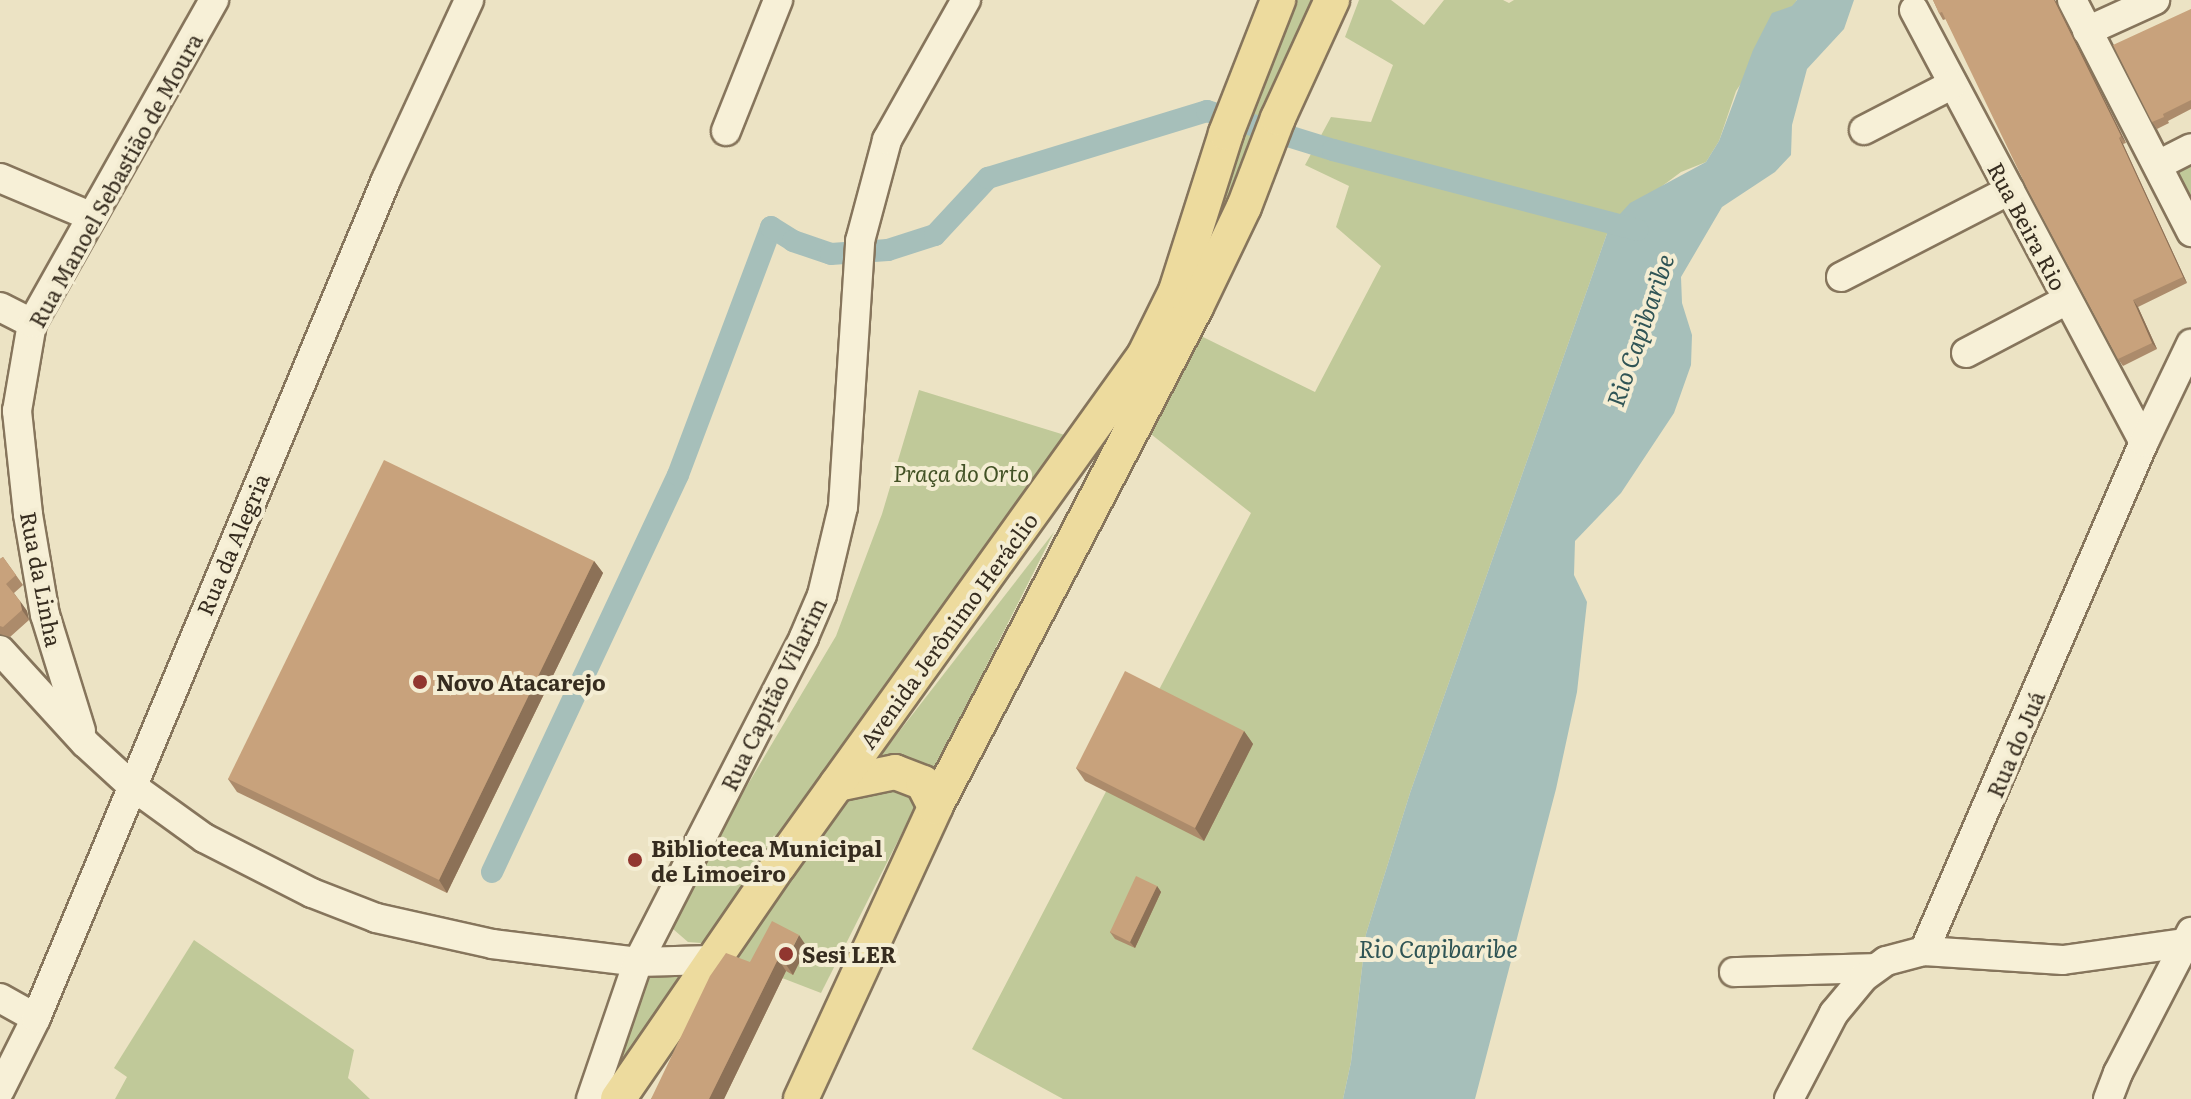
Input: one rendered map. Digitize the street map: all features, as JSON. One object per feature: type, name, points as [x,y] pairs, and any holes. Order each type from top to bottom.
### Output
[{"type":"main road","name":"Avenida Jerônimo Heráclio","points":[[618,1099],[712,960],[1144,356],[1176,291],[1226,133],[1278,0]]},
{"type":"main road","points":[[801,1099],[935,807],[1196,307],[1244,207],[1278,118],[1332,0]]},
{"type":"main road","points":[[837,784],[879,773],[910,776],[923,783],[935,807]]},
{"type":"street","name":"Rua Manoel Sebastião de Moura","points":[[8,406],[32,323],[214,0]]},
{"type":"street","name":"Rua da Alegria","points":[[0,1090],[36,1018],[386,180],[469,0]]},
{"type":"street","points":[[726,131],[778,0]]},
{"type":"street","name":"Rua Capitão Vilarim","points":[[591,1099],[638,962],[804,637],[830,571],[843,507],[859,252],[887,140],[966,0]]},
{"type":"street","points":[[2072,0],[2191,232]]},
{"type":"street","points":[[2087,31],[2155,0]]},
{"type":"street","name":"Rua Beira Rio","points":[[1914,10],[2144,442]]},
{"type":"street","points":[[1864,130],[1953,84]]},
{"type":"street","points":[[2158,165],[2191,148]]},
{"type":"street","points":[[0,178],[90,216]]},
{"type":"street","points":[[1841,277],[2010,190]]},
{"type":"street","points":[[1966,353],[2067,300]]},
{"type":"street","points":[[0,307],[32,323]]},
{"type":"street","name":"Rua do Juá","points":[[1924,951],[2144,442],[2191,344]]},
{"type":"street","name":"Rua da Linha","points":[[8,406],[45,615],[85,743]]},
{"type":"street","points":[[0,650],[85,743],[132,786],[177,821],[269,874],[376,918],[492,944],[638,962],[712,960]]},
{"type":"street","points":[[1789,1099],[1834,1013],[1874,968],[1899,956],[1924,951],[2063,960],[2190,939]]},
{"type":"street","points":[[2108,1099],[2118,1073],[2190,939]]},
{"type":"street","points":[[1734,972],[1874,968]]},
{"type":"street","points":[[0,998],[36,1018]]},
{"type":"green space","points":[[1286,0],[1321,0],[1217,228],[1219,196]]},
{"type":"green space","points":[[1359,0],[1391,0],[1424,25],[1444,0],[1503,0],[1509,3],[1514,0],[1797,0],[1736,91],[1719,141],[1706,162],[1681,172],[1610,225],[1410,793],[1366,934],[1351,1062],[1343,1099],[1063,1099],[972,1049],[1251,513],[1147,431],[1201,336],[1315,392],[1381,266],[1336,227],[1349,186],[1305,165],[1331,117],[1371,122],[1393,65],[1345,37]]},
{"type":"green space","points":[[2191,159],[2191,207],[2170,171]]},
{"type":"green space","name":"Praça do Orto","points":[[919,390],[1068,436],[711,936],[701,943],[688,942],[673,929],[675,907],[836,636],[882,514]]},
{"type":"green space","points":[[1054,532],[821,993],[725,956]]},
{"type":"green space","points":[[194,940],[354,1050],[348,1078],[370,1099],[115,1099],[127,1077],[114,1068]]},
{"type":"green space","points":[[681,973],[614,1072],[628,1018],[650,976]]},
{"type":"water","name":"Rio Capibaribe","points":[[1797,0],[1854,0],[1844,29],[1807,69],[1792,125],[1791,155],[1775,172],[1722,207],[1681,277],[1682,303],[1692,335],[1691,365],[1674,413],[1621,493],[1575,541],[1574,575],[1587,602],[1577,692],[1556,789],[1475,1099],[1343,1099],[1351,1062],[1366,934],[1410,793],[1610,225],[1630,203],[1706,162],[1719,141],[1753,50],[1772,13],[1792,6]]},
{"type":"building","points":[[1933,0],[2054,0],[2121,136],[2119,138],[2183,277],[2133,300],[2152,343],[2118,359],[2028,190],[1942,12],[1939,13]]},
{"type":"building","points":[[2191,9],[2191,100],[2152,122],[2113,45]]},
{"type":"building","name":"Novo Atacarejo","points":[[384,460],[594,561],[439,880],[228,779]]},
{"type":"building","points":[[3,557],[16,575],[6,584],[20,601],[22,610],[3,627],[0,626],[0,559]]},
{"type":"building","points":[[1125,671],[1244,731],[1195,828],[1076,768]]},
{"type":"building","points":[[1136,876],[1157,886],[1130,942],[1110,932]]},
{"type":"building","points":[[772,921],[799,935],[785,963],[778,959],[709,1099],[651,1099],[710,976],[726,953],[750,962]]},
{"type":"waterway","points":[[492,872],[678,475],[771,227],[793,241],[831,254],[888,250],[935,235],[988,178],[1207,111],[1333,150],[1638,230]]},
{"type":"place","name":"Novo Atacarejo","points":[[420,682]]},
{"type":"place","name":"Biblioteca Municipal de Limoeiro","points":[[635,860]]},
{"type":"place","name":"Sesi LER","points":[[786,954]]}]
